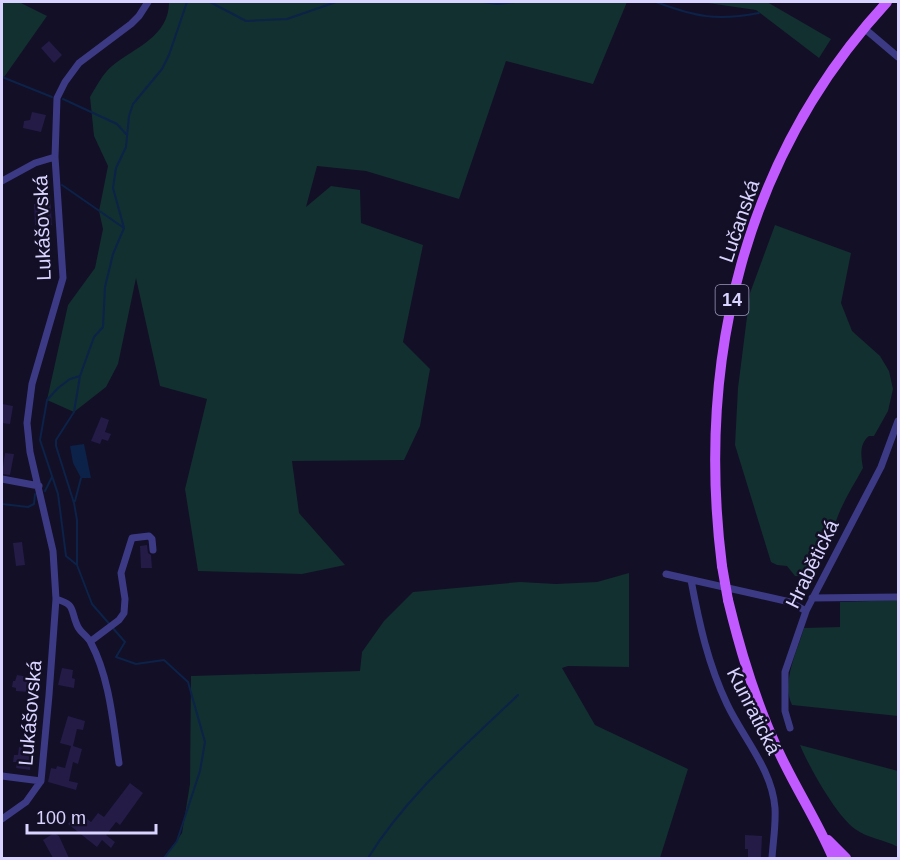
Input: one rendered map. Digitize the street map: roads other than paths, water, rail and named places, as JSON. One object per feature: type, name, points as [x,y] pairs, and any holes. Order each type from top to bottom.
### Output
[{"type":"main road","name":"14","points":[[864,29],[887,2]]},
{"type":"main road","name":"Lučanská","points":[[728,600],[716,516],[714,472],[716,406],[725,336],[738,278],[751,233],[781,160],[822,85],[864,29]]},
{"type":"main road","name":"Kunratická","points":[[728,600],[745,665],[763,716],[799,795],[824,836],[833,858]]},
{"type":"main road","name":"Kunratická","points":[[824,836],[846,858]]},
{"type":"street","name":"Lukášovská","points":[[2,819],[26,802],[41,781],[56,599],[53,551],[30,452],[27,423],[32,384],[63,278],[55,157],[57,98],[79,63],[139,16],[148,2]]},
{"type":"street","points":[[864,29],[898,57]]},
{"type":"street","points":[[2,181],[35,163],[55,157]]},
{"type":"street","name":"Hrabětická","points":[[790,728],[785,711],[785,672],[806,610],[881,467],[898,421]]},
{"type":"street","points":[[2,479],[39,486]]},
{"type":"street","points":[[91,641],[119,620],[124,613],[125,599],[121,573],[132,538],[149,536],[152,539],[153,550]]},
{"type":"street","points":[[666,574],[790,602],[806,610]]},
{"type":"street","name":"Kunratická","points":[[691,580],[708,660],[727,705],[760,763],[773,796],[776,818],[772,858]]},
{"type":"street","points":[[812,598],[898,597]]},
{"type":"street","points":[[56,599],[68,603],[81,633],[91,641],[106,685],[120,762]]},
{"type":"street","points":[[2,776],[41,781]]},
{"type":"water","points":[[84,444],[91,478],[81,478],[73,463],[70,446]]},
{"type":"waterway","points":[[164,858],[177,841],[200,771],[205,742],[188,682],[164,660],[136,664],[116,657],[125,642],[92,604],[77,565],[66,556],[58,494],[40,440],[47,400],[70,379],[80,376],[94,337],[103,327],[105,287],[113,254],[124,228],[113,188],[116,168],[126,147],[129,116],[133,104],[162,69],[187,2]]},
{"type":"waterway","points":[[210,2],[246,21],[287,19],[336,2]]},
{"type":"waterway","points":[[482,2],[498,4],[515,2]]},
{"type":"waterway","points":[[656,2],[707,16],[731,17],[759,13]]},
{"type":"waterway","points":[[2,77],[52,97]]},
{"type":"waterway","points":[[63,99],[117,124],[127,135]]},
{"type":"waterway","points":[[62,185],[124,228]]},
{"type":"waterway","points":[[77,565],[77,520],[56,440],[74,412],[80,376]]},
{"type":"waterway","points":[[45,491],[52,477]]},
{"type":"waterway","points":[[75,501],[81,478]]},
{"type":"waterway","points":[[2,504],[28,507],[34,504],[35,494]]},
{"type":"waterway","points":[[368,858],[383,835],[419,792],[518,695]]}]
